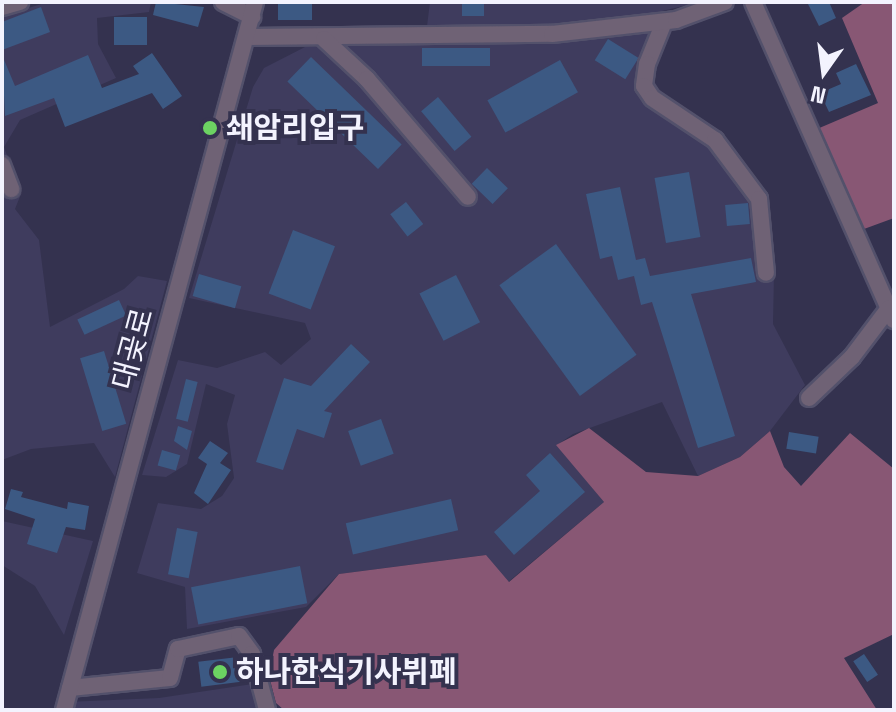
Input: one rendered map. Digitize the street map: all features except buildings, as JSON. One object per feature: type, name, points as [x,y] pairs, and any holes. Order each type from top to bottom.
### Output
[{"type":"street","points":[[2,7],[20,2]]},
{"type":"street","points":[[223,2],[254,10]]},
{"type":"street","points":[[248,37],[324,39],[552,34],[664,22],[725,2]]},
{"type":"street","points":[[753,2],[892,314],[809,398]]},
{"type":"street","name":"대곶로","points":[[64,710],[254,10]]},
{"type":"street","points":[[664,22],[643,77],[644,86],[652,98],[715,140],[759,199],[766,273]]},
{"type":"street","points":[[324,39],[406,122],[468,197]]},
{"type":"street","points":[[2,165],[11,189]]},
{"type":"street","points":[[70,688],[170,678],[178,649],[239,636],[252,654],[267,710]]},
{"type":"shaded area","points":[[48,2],[151,2],[149,12],[97,18],[98,44],[116,78],[20,120],[4,147],[21,194],[15,209],[39,240],[50,327],[124,289],[138,276],[167,281],[115,477],[94,443],[31,449],[2,460],[2,16]]},
{"type":"shaded area","points":[[430,2],[700,2],[620,21],[433,31],[427,26]]},
{"type":"shaded area","points":[[865,2],[894,2],[894,218],[864,229],[817,129],[878,103],[842,18]]},
{"type":"shaded area","points":[[653,31],[638,90],[715,147],[752,198],[774,273],[773,324],[805,385],[770,431],[740,457],[698,476],[662,402],[573,434],[557,445],[604,502],[508,582],[485,555],[339,574],[306,607],[187,629],[185,587],[137,573],[158,503],[201,509],[222,496],[234,478],[227,424],[235,395],[206,384],[187,464],[166,477],[142,475],[178,360],[217,368],[265,352],[281,365],[311,339],[305,323],[189,298],[253,87],[264,68],[305,47],[537,41]]},
{"type":"shaded area","points":[[589,428],[646,472],[698,476],[740,457],[770,431],[784,467],[801,486],[850,433],[894,469],[894,634],[844,658],[877,710],[284,710],[276,703],[269,676],[274,650],[339,574],[486,555],[509,582],[604,502],[556,445]]},
{"type":"shaded area","points":[[2,521],[93,541],[64,635],[35,586],[2,565]]},
{"type":"shaded area","points":[[260,683],[267,710],[64,710],[66,702],[159,698]]},
{"type":"place","name":"쇄암리입구","points":[[210,128]]},
{"type":"place","name":"하나한식기사뷔페","points":[[220,672]]}]
